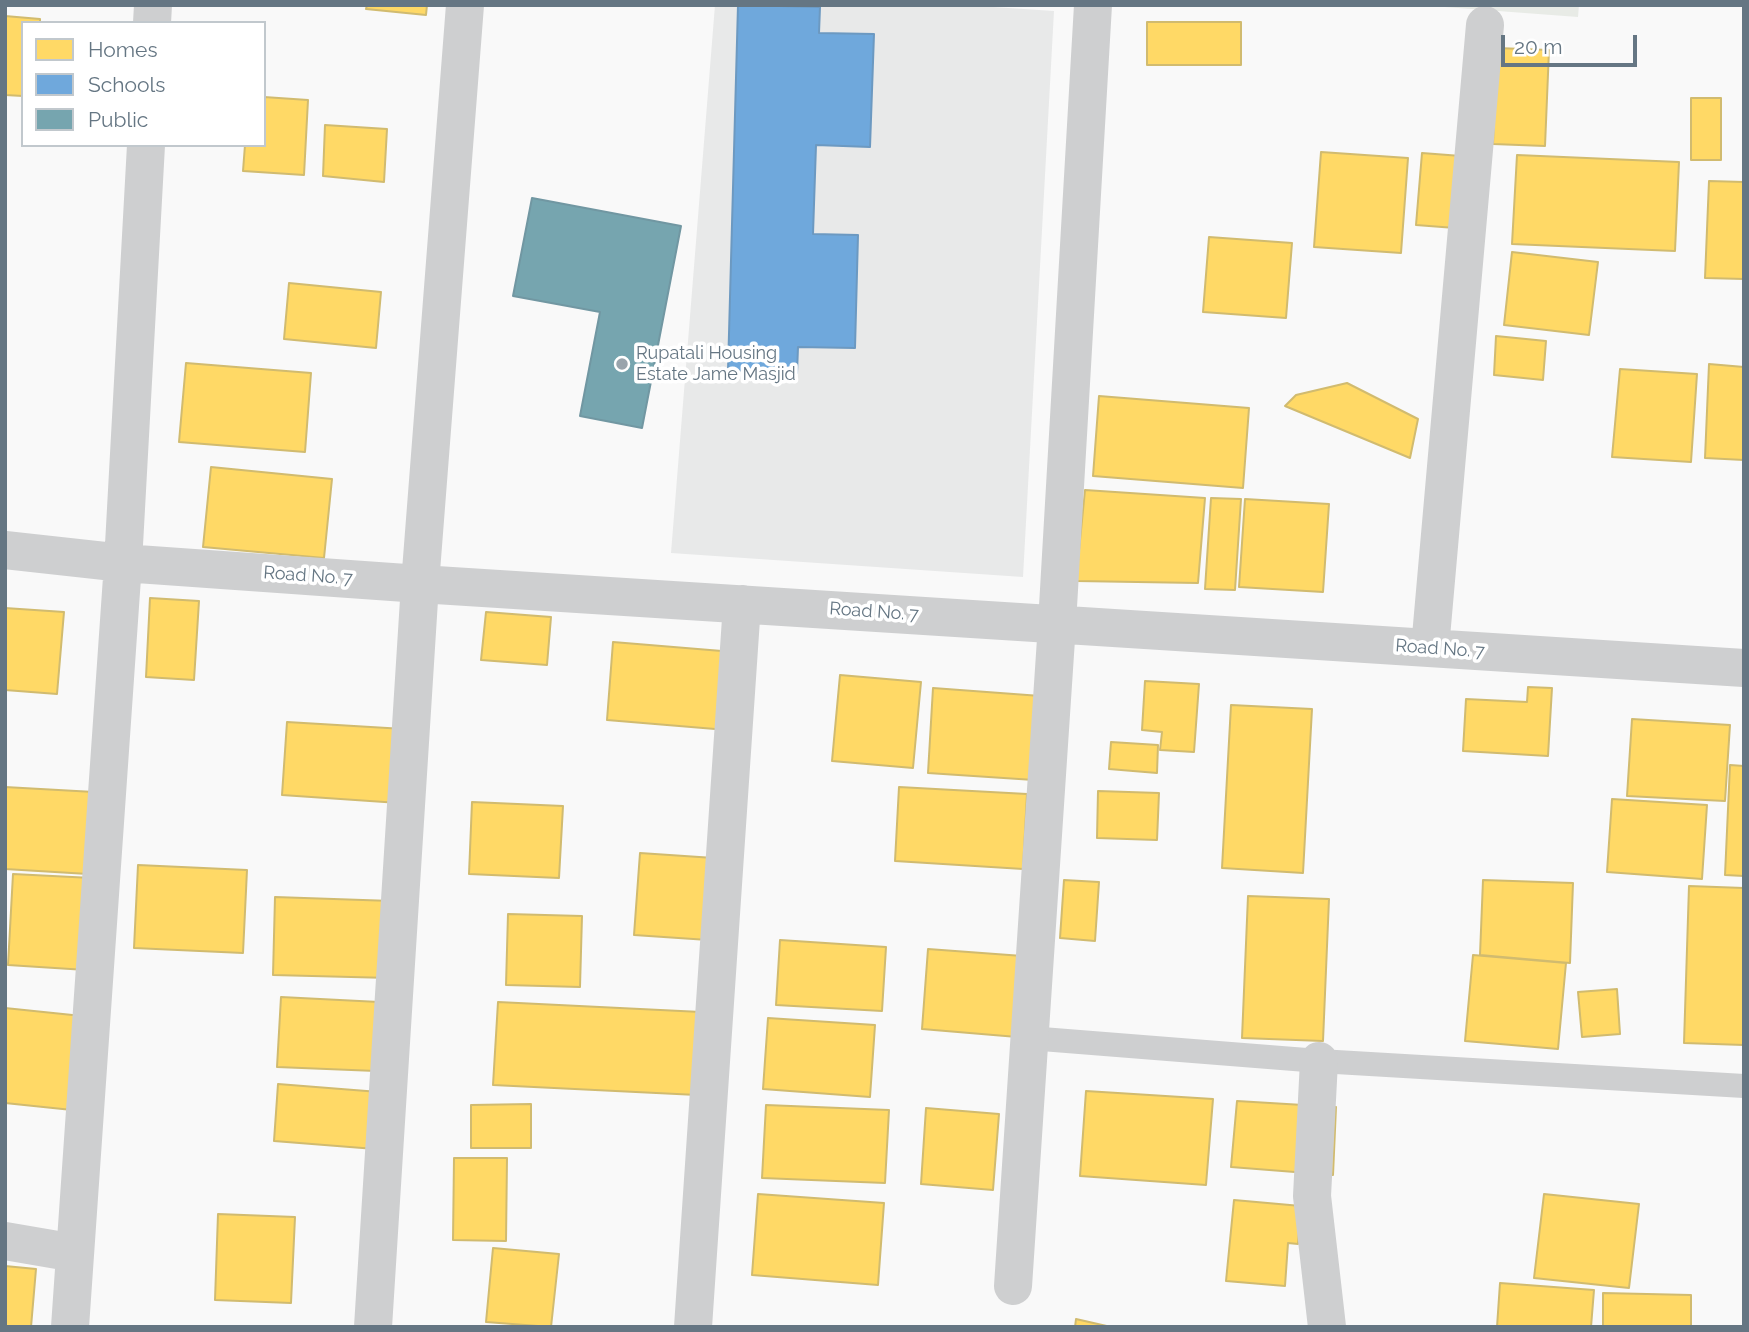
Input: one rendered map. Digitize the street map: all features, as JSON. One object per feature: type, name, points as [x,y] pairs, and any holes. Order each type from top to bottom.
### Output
[{"type":"street","points":[[373,1327],[420,584],[465,5]]},
{"type":"street","points":[[1013,1286],[1057,624],[1093,5]]},
{"type":"street","points":[[1430,648],[1485,25]]},
{"type":"street","points":[[71,1327],[123,563],[146,147]]},
{"type":"street","name":"Road No. 7","points":[[5,550],[123,563],[420,584],[1744,668]]},
{"type":"street","points":[[693,1327],[742,604]]},
{"type":"street","points":[[1320,1062],[1312,1196],[1327,1327]]},
{"type":"street","points":[[5,1241],[75,1254]]},
{"type":"lane","points":[[1029,1038],[1320,1062],[1744,1086]]},
{"type":"shaded area","points":[[715,5],[963,5],[1054,11],[1023,577],[671,553]]},
{"type":"shaded area","points":[[1418,5],[1579,5],[1578,17]]},
{"type":"building: Homes","points":[[367,5],[427,5],[426,15],[366,9]]},
{"type":"building: Homes","points":[[5,16],[40,19],[21,21],[21,96],[5,95]]},
{"type":"building: Homes","points":[[1147,22],[1241,22],[1241,65],[1147,65]]},
{"type":"building: Homes","points":[[1497,48],[1549,50],[1545,146],[1493,144]]},
{"type":"building: Homes","points":[[266,97],[308,100],[304,175],[243,171],[245,147],[266,147]]},
{"type":"building: Homes","points":[[1691,98],[1721,98],[1721,160],[1691,160]]},
{"type":"building: Homes","points":[[325,125],[387,129],[384,182],[323,176]]},
{"type":"building: Homes","points":[[1321,152],[1408,158],[1401,253],[1314,247]]},
{"type":"building: Homes","points":[[1422,153],[1461,156],[1455,228],[1416,225]]},
{"type":"building: Homes","points":[[1517,155],[1679,162],[1675,251],[1512,244]]},
{"type":"building: Homes","points":[[1709,181],[1744,182],[1744,279],[1705,278]]},
{"type":"building: Homes","points":[[1209,237],[1292,243],[1286,318],[1203,312]]},
{"type":"building: Homes","points":[[1512,252],[1598,262],[1589,335],[1504,325]]},
{"type":"building: Homes","points":[[289,283],[381,292],[376,348],[284,339]]},
{"type":"building: Homes","points":[[1496,336],[1546,341],[1543,380],[1494,375]]},
{"type":"building: Homes","points":[[186,363],[311,373],[305,452],[179,442]]},
{"type":"building: Homes","points":[[1709,364],[1744,367],[1744,460],[1705,458]]},
{"type":"building: Homes","points":[[1620,369],[1697,374],[1691,462],[1612,457]]},
{"type":"building: Homes","points":[[1347,383],[1418,419],[1410,458],[1285,406],[1296,395]]},
{"type":"building: Homes","points":[[1099,396],[1249,408],[1243,488],[1093,476]]},
{"type":"building: Homes","points":[[211,467],[332,479],[324,558],[203,547]]},
{"type":"building: Homes","points":[[1085,490],[1205,498],[1198,583],[1076,581]]},
{"type":"building: Homes","points":[[1211,498],[1241,499],[1235,590],[1205,589]]},
{"type":"building: Homes","points":[[1245,499],[1329,504],[1323,592],[1239,587]]},
{"type":"building: Homes","points":[[150,598],[199,601],[194,680],[146,677]]},
{"type":"building: Homes","points":[[5,608],[64,612],[57,694],[5,690]]},
{"type":"building: Homes","points":[[486,612],[551,617],[547,665],[481,660]]},
{"type":"building: Homes","points":[[613,642],[734,652],[727,730],[607,720]]},
{"type":"building: Homes","points":[[840,675],[921,682],[913,768],[832,761]]},
{"type":"building: Homes","points":[[1145,681],[1199,684],[1194,752],[1160,750],[1162,732],[1142,730]]},
{"type":"building: Homes","points":[[1528,687],[1552,688],[1548,756],[1463,751],[1466,699],[1527,702]]},
{"type":"building: Homes","points":[[933,688],[1054,697],[1049,781],[928,773]]},
{"type":"building: Homes","points":[[1231,705],[1312,709],[1303,873],[1222,868]]},
{"type":"building: Homes","points":[[1632,719],[1730,725],[1725,801],[1627,796]]},
{"type":"building: Homes","points":[[287,722],[404,729],[399,803],[282,795]]},
{"type":"building: Homes","points":[[1111,742],[1158,745],[1157,773],[1109,769]]},
{"type":"building: Homes","points":[[1730,765],[1744,766],[1744,876],[1725,875]]},
{"type":"building: Homes","points":[[5,787],[94,792],[88,874],[5,869]]},
{"type":"building: Homes","points":[[899,787],[1027,794],[1023,869],[895,861]]},
{"type":"building: Homes","points":[[1098,791],[1159,793],[1157,840],[1097,838]]},
{"type":"building: Homes","points":[[1612,799],[1707,805],[1702,879],[1607,872]]},
{"type":"building: Homes","points":[[472,802],[563,806],[559,878],[469,874]]},
{"type":"building: Homes","points":[[640,853],[714,858],[708,940],[634,935]]},
{"type":"building: Homes","points":[[138,865],[247,870],[243,953],[134,948]]},
{"type":"building: Homes","points":[[13,874],[92,878],[86,970],[8,965]]},
{"type":"building: Homes","points":[[1064,880],[1099,882],[1095,941],[1060,938]]},
{"type":"building: Homes","points":[[1483,880],[1573,883],[1570,963],[1480,955]]},
{"type":"building: Homes","points":[[1689,886],[1744,888],[1744,1045],[1684,1043]]},
{"type":"building: Homes","points":[[1248,896],[1329,899],[1323,1041],[1242,1038]]},
{"type":"building: Homes","points":[[275,897],[392,901],[390,978],[273,975]]},
{"type":"building: Homes","points":[[508,914],[582,916],[580,987],[506,985]]},
{"type":"building: Homes","points":[[780,940],[886,947],[882,1011],[776,1005]]},
{"type":"building: Homes","points":[[928,949],[1036,957],[1029,1038],[922,1029]]},
{"type":"building: Homes","points":[[1473,955],[1566,963],[1558,1049],[1465,1041]]},
{"type":"building: Homes","points":[[1617,989],[1620,1034],[1582,1037],[1578,992]]},
{"type":"building: Homes","points":[[281,997],[379,1002],[376,1071],[277,1067]]},
{"type":"building: Homes","points":[[498,1002],[701,1012],[697,1095],[493,1085]]},
{"type":"building: Homes","points":[[5,1008],[82,1016],[72,1110],[5,1103]]},
{"type":"building: Homes","points":[[768,1018],[875,1025],[870,1097],[763,1089]]},
{"type":"building: Homes","points":[[278,1084],[379,1092],[375,1149],[274,1141]]},
{"type":"building: Homes","points":[[1086,1091],[1213,1099],[1206,1185],[1080,1176]]},
{"type":"building: Homes","points":[[1237,1101],[1336,1107],[1333,1175],[1231,1167]]},
{"type":"building: Homes","points":[[531,1104],[531,1148],[471,1148],[471,1105]]},
{"type":"building: Homes","points":[[766,1105],[889,1110],[885,1183],[762,1178]]},
{"type":"building: Homes","points":[[926,1108],[999,1114],[993,1190],[921,1184]]},
{"type":"building: Homes","points":[[454,1158],[507,1158],[506,1241],[453,1240]]},
{"type":"building: Homes","points":[[758,1194],[884,1203],[878,1285],[752,1275]]},
{"type":"building: Homes","points":[[1544,1194],[1639,1204],[1629,1288],[1534,1278]]},
{"type":"building: Homes","points":[[1234,1200],[1301,1206],[1298,1244],[1288,1243],[1285,1286],[1226,1281]]},
{"type":"building: Homes","points":[[218,1214],[295,1217],[291,1303],[215,1300]]},
{"type":"building: Homes","points":[[493,1248],[559,1254],[551,1327],[486,1322]]},
{"type":"building: Homes","points":[[5,1266],[36,1269],[31,1327],[5,1327]]},
{"type":"building: Homes","points":[[1500,1283],[1594,1290],[1591,1327],[1497,1327]]},
{"type":"building: Homes","points":[[1603,1293],[1691,1295],[1691,1327],[1603,1327]]},
{"type":"building: Homes","points":[[1076,1319],[1111,1327],[1075,1327]]},
{"type":"building: Schools","points":[[738,5],[820,7],[819,33],[874,34],[870,147],[816,145],[813,234],[858,235],[855,348],[798,347],[797,373],[728,370]]},
{"type":"building: Public","name":"Rupatali Housing Estate Jame Masjid","points":[[532,198],[681,226],[642,428],[580,416],[600,312],[513,296]]},
{"type":"place","name":"Rupatali Housing Estate Jame Masjid","points":[[622,364]]}]
